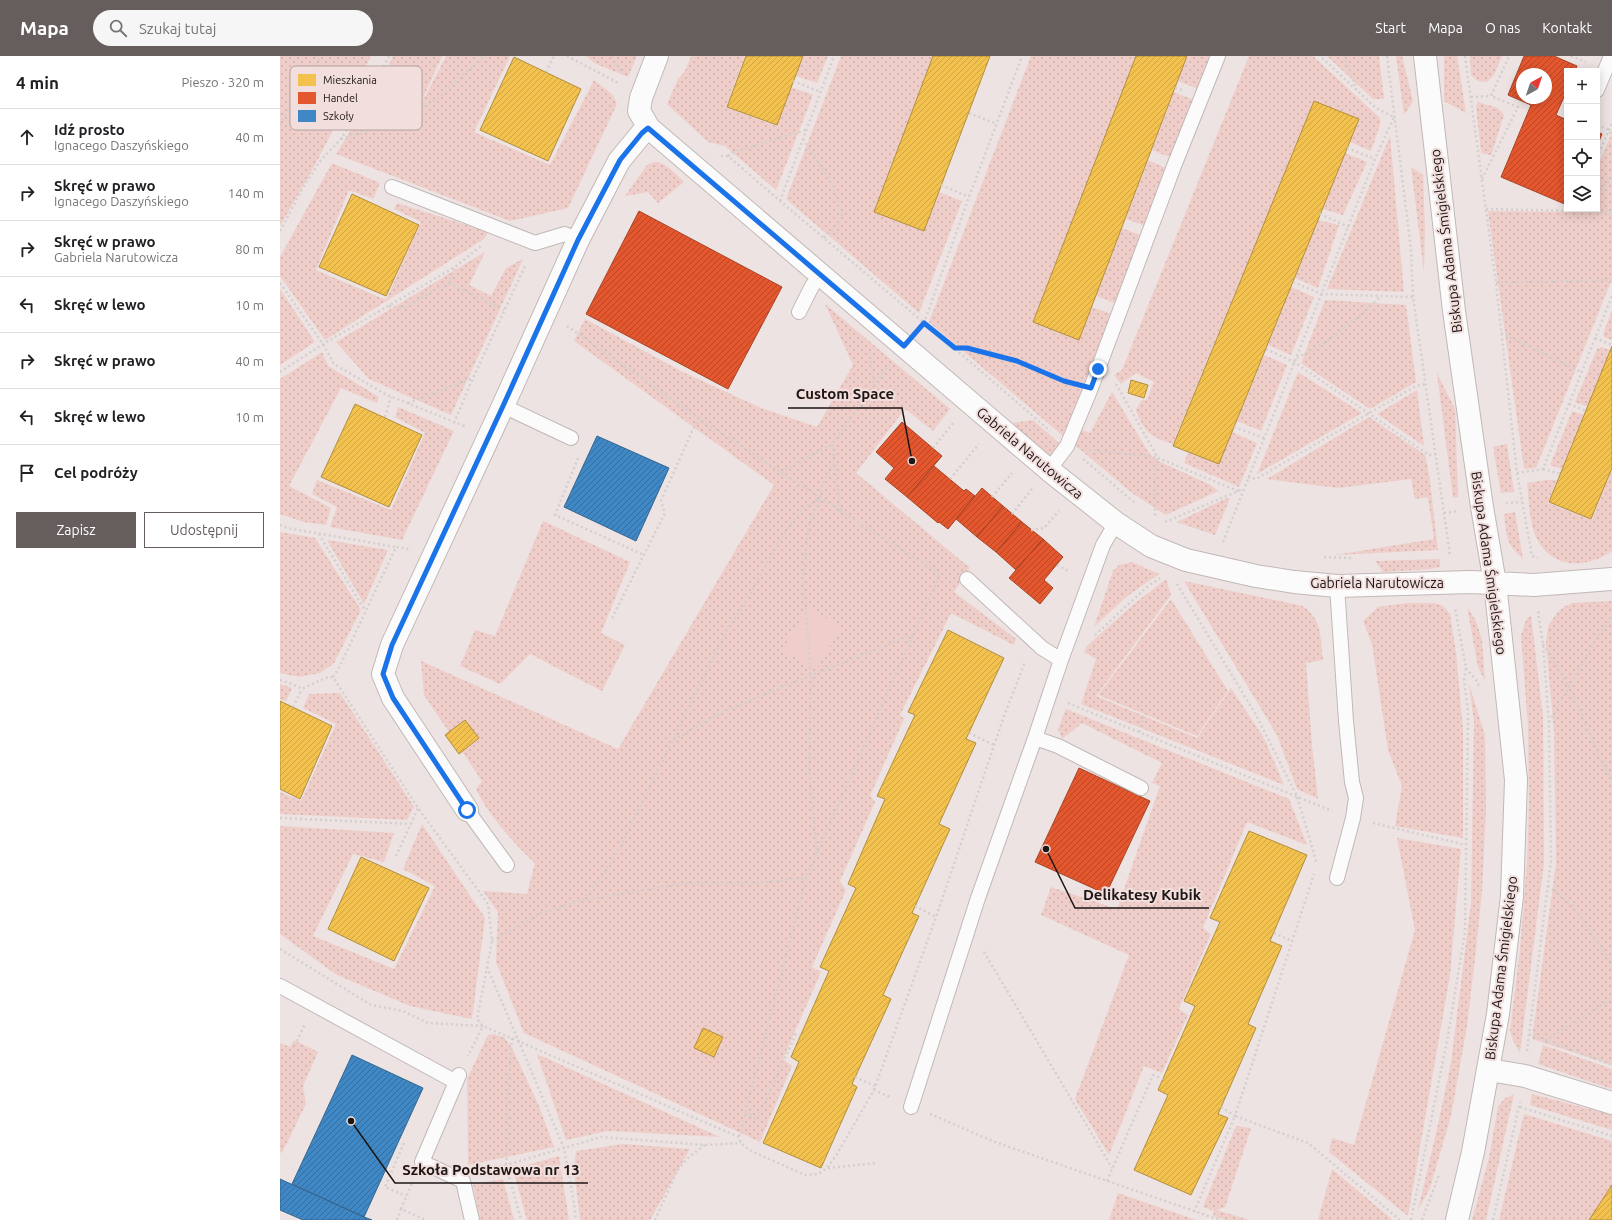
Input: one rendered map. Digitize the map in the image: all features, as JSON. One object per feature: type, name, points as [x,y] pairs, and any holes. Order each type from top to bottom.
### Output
[{"type":"street","points":[[467,810],[393,698],[383,674],[392,645],[546,313],[578,240],[620,160],[642,133],[648,128],[639,111],[641,98],[657,56]]},
{"type":"street","name":"Biskupa Adama Śmigielskiego","points":[[1425,56],[1454,310],[1482,507],[1495,583],[1516,780],[1512,896],[1498,1014],[1473,1152],[1457,1220]]},
{"type":"street","name":"Gabriela Narutowicza","points":[[648,128],[904,346],[1042,478],[1151,546],[1186,560],[1256,576],[1294,582],[1337,586],[1452,582],[1534,585],[1612,579]]},
{"type":"street","name":"Biskupa Adama Śmigielskiego","points":[[1489,1070],[1525,1076],[1612,1103]]},
{"type":"lane","points":[[1042,478],[1070,449],[1098,369],[1177,159],[1218,56]]},
{"type":"lane","points":[[1600,83],[1611,56]]},
{"type":"lane","points":[[392,187],[535,243],[565,234],[578,240]]},
{"type":"lane","points":[[799,312],[812,286],[821,275]]},
{"type":"lane","points":[[503,406],[571,438]]},
{"type":"lane","points":[[911,1106],[981,891],[1035,738],[1060,660],[1103,545],[1116,523]]},
{"type":"lane","points":[[967,579],[1042,648],[1060,660]]},
{"type":"lane","points":[[1337,586],[1346,721],[1352,782],[1356,798],[1353,818],[1337,878]]},
{"type":"lane","points":[[1035,738],[1058,746],[1142,788]]},
{"type":"lane","points":[[467,810],[507,865]]},
{"type":"lane","points":[[280,986],[457,1079],[422,1162],[463,1180],[472,1220]]},
{"type":"path","points":[[315,66],[321,56]]},
{"type":"path","points":[[384,66],[389,56]]},
{"type":"path","points":[[422,108],[442,95],[484,56]]},
{"type":"path","points":[[546,72],[554,56]]},
{"type":"path","points":[[567,56],[622,85]]},
{"type":"path","points":[[612,56],[624,78]]},
{"type":"path","points":[[780,201],[834,56]]},
{"type":"path","points":[[781,472],[832,444],[874,384],[924,323],[1022,56]]},
{"type":"path","points":[[1320,56],[1376,108],[1394,117]]},
{"type":"path","points":[[1344,56],[1357,90]]},
{"type":"path","points":[[1387,56],[1411,249],[1414,298],[1450,555],[1442,555]]},
{"type":"path","points":[[1465,56],[1496,283],[1517,473],[1532,556]]},
{"type":"path","points":[[1491,96],[1509,56]]},
{"type":"path","points":[[793,81],[821,92]]},
{"type":"path","points":[[1471,97],[1491,96],[1518,107],[1482,179]]},
{"type":"path","points":[[280,125],[290,108]]},
{"type":"path","points":[[969,113],[997,124]]},
{"type":"path","points":[[1223,542],[1294,362],[1394,117]]},
{"type":"path","points":[[1600,151],[1612,123]]},
{"type":"path","points":[[1600,126],[1609,130],[1612,136]]},
{"type":"path","points":[[280,231],[304,186],[317,166],[341,139],[347,130]]},
{"type":"path","points":[[341,139],[371,130]]},
{"type":"path","points":[[715,157],[728,156],[733,152],[806,130]]},
{"type":"path","points":[[803,139],[833,185],[844,219],[823,239]]},
{"type":"path","points":[[1347,148],[1376,160]]},
{"type":"path","points":[[728,156],[823,239],[955,348],[1070,449],[1136,503]]},
{"type":"path","points":[[1600,190],[1612,178]]},
{"type":"path","points":[[941,185],[969,197]]},
{"type":"path","points":[[1486,209],[1564,210]]},
{"type":"path","points":[[1600,212],[1612,213]]},
{"type":"path","points":[[1320,214],[1349,227]]},
{"type":"path","points":[[280,372],[323,344],[455,267],[488,240],[495,227]]},
{"type":"path","points":[[454,423],[535,243]]},
{"type":"path","points":[[389,306],[403,308],[449,283],[455,267]]},
{"type":"path","points":[[1496,283],[1612,280]]},
{"type":"path","points":[[1293,282],[1322,294],[1381,295],[1414,298]]},
{"type":"path","points":[[280,283],[323,344],[334,364],[391,397],[464,426]]},
{"type":"path","points":[[449,283],[504,310]]},
{"type":"path","points":[[1296,359],[1326,342],[1363,313],[1381,295]]},
{"type":"path","points":[[1543,469],[1612,296]]},
{"type":"path","points":[[546,313],[820,498],[940,574],[806,878],[739,1137],[741,1143],[749,1150],[806,1175],[818,1174],[827,1168],[837,1154],[874,1090],[1024,663],[1042,648]]},
{"type":"path","points":[[1501,333],[1581,372]]},
{"type":"path","points":[[1595,338],[1612,345]]},
{"type":"path","points":[[869,346],[874,384]]},
{"type":"path","points":[[955,348],[967,348],[1017,361],[1064,381],[1091,388]]},
{"type":"path","points":[[1266,349],[1294,362],[1429,455],[1436,454]]},
{"type":"path","points":[[1098,369],[1111,375],[1157,457],[1155,472],[1155,517]]},
{"type":"path","points":[[408,404],[473,378]]},
{"type":"path","points":[[1248,477],[1256,480],[1416,386],[1426,384]]},
{"type":"path","points":[[385,417],[391,397]]},
{"type":"path","points":[[1569,404],[1586,411]]},
{"type":"path","points":[[612,618],[665,513],[661,501],[693,429],[700,418]]},
{"type":"path","points":[[1234,427],[1264,438]]},
{"type":"path","points":[[933,448],[950,428]]},
{"type":"path","points":[[571,438],[580,453],[555,515],[644,554]]},
{"type":"path","points":[[832,444],[841,511]]},
{"type":"path","points":[[1070,449],[1078,448],[1157,457],[1238,491]]},
{"type":"path","points":[[950,479],[975,450]]},
{"type":"path","points":[[817,854],[809,768],[811,675],[803,578],[809,525],[820,498],[822,486],[834,461]]},
{"type":"path","points":[[1517,473],[1543,469],[1561,474]]},
{"type":"path","points":[[992,497],[1011,474]]},
{"type":"path","points":[[1012,514],[1042,478]]},
{"type":"path","points":[[1164,522],[1244,489]]},
{"type":"path","points":[[584,900],[602,877],[619,848],[674,740],[730,624],[740,612],[781,538],[802,511],[820,498]]},
{"type":"path","points":[[1502,503],[1522,502]]},
{"type":"path","points":[[1031,530],[1044,528],[1062,508]]},
{"type":"path","points":[[1444,513],[1461,510]]},
{"type":"path","points":[[1148,512],[1164,522],[1171,524]]},
{"type":"path","points":[[280,525],[287,528],[319,534],[396,546]]},
{"type":"path","points":[[319,534],[362,606],[366,610]]},
{"type":"path","points":[[1216,540],[1230,544]]},
{"type":"path","points":[[1320,557],[1359,558]]},
{"type":"path","points":[[1057,565],[1073,574]]},
{"type":"path","points":[[1092,637],[1147,587],[1164,576]]},
{"type":"path","points":[[1173,578],[1256,715],[1297,796],[1318,865],[1235,1116],[1194,1212]]},
{"type":"path","points":[[1411,1220],[1447,1041],[1465,932],[1468,711],[1464,680],[1466,668],[1454,602]]},
{"type":"path","points":[[1549,723],[1594,643],[1612,616]]},
{"type":"path","points":[[674,740],[711,718],[753,698],[914,634]]},
{"type":"path","points":[[1543,644],[1569,687],[1606,770],[1612,779]]},
{"type":"path","points":[[1466,668],[1477,681],[1479,688]]},
{"type":"path","points":[[293,707],[302,689],[325,678],[334,677]]},
{"type":"path","points":[[280,680],[302,689]]},
{"type":"path","points":[[1061,700],[1353,818],[1466,846]]},
{"type":"path","points":[[1139,732],[1145,714]]},
{"type":"path","points":[[969,733],[994,745]]},
{"type":"path","points":[[396,856],[418,808]]},
{"type":"path","points":[[280,818],[411,824]]},
{"type":"path","points":[[492,941],[540,914],[584,900],[686,884],[757,883],[806,878]]},
{"type":"path","points":[[1548,886],[1574,908],[1612,965]]},
{"type":"path","points":[[483,1026],[477,1020],[492,941],[488,904]]},
{"type":"path","points":[[915,906],[936,917]]},
{"type":"path","points":[[970,925],[990,963],[1112,1168]]},
{"type":"path","points":[[1274,933],[1292,941]]},
{"type":"path","points":[[280,948],[371,1005],[402,1011],[428,1024],[483,1026],[739,1137]]},
{"type":"path","points":[[488,967],[564,1148],[576,1220]]},
{"type":"path","points":[[1545,1041],[1612,998]]},
{"type":"path","points":[[457,1079],[483,1026]]},
{"type":"path","points":[[745,1112],[757,1119],[796,1034],[800,1036]]},
{"type":"path","points":[[1529,1034],[1612,1065]]},
{"type":"path","points":[[512,1038],[507,1103],[508,1137],[506,1165],[521,1220]]},
{"type":"path","points":[[1107,1181],[1153,1075],[1163,1079]]},
{"type":"path","points":[[855,1077],[875,1086]]},
{"type":"path","points":[[874,1090],[995,1142],[1220,1220]]},
{"type":"path","points":[[1221,1107],[1235,1116],[1308,1143],[1400,1220]]},
{"type":"path","points":[[1520,1107],[1612,1136]]},
{"type":"path","points":[[479,1170],[506,1165],[601,1138],[705,1145],[741,1143]]},
{"type":"path","points":[[655,1220],[677,1171],[689,1157],[705,1145]]},
{"type":"path","points":[[397,1220],[422,1162]]},
{"type":"path","points":[[827,1168],[876,1163]]},
{"type":"path","points":[[1422,1220],[1442,1170]]},
{"type":"path","points":[[401,1209],[426,1220]]},
{"type":"shaded area","points":[[280,56],[371,56],[366,66],[290,66],[290,130],[333,130],[280,226]]},
{"type":"shaded area","points":[[393,56],[442,56],[423,98],[446,56],[510,56],[474,132],[550,165],[594,80],[612,94],[617,104],[568,208],[510,221],[336,154],[351,130],[422,130],[422,66],[388,66]]},
{"type":"shaded area","points":[[586,56],[637,56],[628,77],[594,63]]},
{"type":"shaded area","points":[[691,56],[745,56],[726,107],[777,126],[791,87],[813,95],[776,190],[725,146],[708,142],[667,104],[678,79],[685,71]]},
{"type":"shaded area","points":[[803,56],[828,56],[817,83],[796,76]]},
{"type":"shaded area","points":[[841,56],[933,56],[874,212],[924,231],[939,192],[962,201],[919,313],[786,199]]},
{"type":"shaded area","points":[[1031,56],[1136,56],[1033,322],[1079,340],[1092,307],[1112,314],[1063,436],[929,322]]},
{"type":"shaded area","points":[[1187,56],[1210,56],[1198,89],[1178,81]]},
{"type":"shaded area","points":[[1249,56],[1313,56],[1379,117],[1381,122],[1371,151],[1350,142],[1314,101],[1173,444],[1159,439],[1149,433],[1142,424],[1136,410],[1142,399],[1146,401],[1154,382],[1136,373],[1121,384],[1114,375],[1122,370]]},
{"type":"shaded area","points":[[1327,56],[1379,56],[1384,99],[1373,99]]},
{"type":"shaded area","points":[[1396,56],[1402,56],[1413,101],[1404,115]]},
{"type":"shaded area","points":[[1444,56],[1457,56],[1466,113],[1444,101]]},
{"type":"shaded area","points":[[1470,56],[1502,56],[1494,75],[1487,82],[1478,81],[1471,75]]},
{"type":"shaded area","points":[[1174,92],[1194,100],[1172,158],[1152,150]]},
{"type":"shaded area","points":[[1478,102],[1498,108],[1504,115],[1492,153],[1490,155],[1481,153],[1476,106]]},
{"type":"shaded area","points":[[1612,133],[1612,279],[1536,468],[1524,469],[1488,211],[1600,212],[1600,160]]},
{"type":"shaded area","points":[[1390,136],[1404,292],[1327,289]]},
{"type":"shaded area","points":[[1345,153],[1367,162],[1343,215],[1323,209]]},
{"type":"shaded area","points":[[1148,160],[1168,169],[1146,226],[1126,219]]},
{"type":"shaded area","points":[[654,162],[667,166],[684,182],[658,203],[648,192],[625,196],[647,165]]},
{"type":"shaded area","points":[[332,163],[380,183],[373,199],[349,190],[316,270],[386,300],[421,222],[394,209],[397,203],[488,232],[484,239],[325,340],[280,276],[280,257]]},
{"type":"shaded area","points":[[1411,167],[1423,175],[1425,230],[1424,272]]},
{"type":"shaded area","points":[[1318,220],[1339,225],[1318,288],[1295,278]]},
{"type":"shaded area","points":[[1122,228],[1142,236],[1117,304],[1096,296]]},
{"type":"shaded area","points":[[485,252],[469,285],[491,296],[506,268],[523,259],[451,415],[369,379],[336,342]]},
{"type":"shaded area","points":[[1291,287],[1314,297],[1291,355],[1268,345]]},
{"type":"shaded area","points":[[280,289],[315,342],[280,365]]},
{"type":"shaded area","points":[[1325,300],[1406,305],[1416,382],[1370,409],[1301,363]]},
{"type":"shaded area","points":[[825,304],[950,409],[933,431],[905,409],[856,473],[970,568],[954,592],[1016,639],[1014,645],[951,613],[900,715],[904,719],[870,796],[875,802],[840,881],[846,890],[812,967],[821,972],[783,1059],[792,1066],[760,1142],[524,1033],[496,962],[498,912],[483,891],[527,894],[535,863],[519,848],[502,828],[481,798],[476,789],[482,781],[424,695],[421,661],[618,749],[774,485],[574,341],[585,319],[683,372],[761,408],[817,427],[853,365]]},
{"type":"shaded area","points":[[1612,310],[1612,340],[1604,337],[1603,334]]},
{"type":"shaded area","points":[[1601,347],[1610,350],[1588,407],[1575,402],[1597,349]]},
{"type":"shaded area","points":[[322,352],[328,366],[379,397],[377,403],[341,388],[289,486],[331,508],[326,525],[304,522],[280,514],[280,379]]},
{"type":"shaded area","points":[[1264,355],[1287,365],[1261,431],[1237,421]]},
{"type":"shaded area","points":[[1298,372],[1362,413],[1257,474]]},
{"type":"shaded area","points":[[1437,373],[1455,409],[1458,497],[1453,498]]},
{"type":"shaded area","points":[[1417,390],[1424,446],[1377,414]]},
{"type":"shaded area","points":[[1112,392],[1149,453],[1156,460],[1211,485],[1218,491],[1166,515],[1132,493],[1075,445],[1082,430],[1090,433]]},
{"type":"shaded area","points":[[398,407],[454,431],[402,540],[330,527],[337,507],[312,494],[317,480],[391,510],[425,433],[395,417]]},
{"type":"shaded area","points":[[1572,411],[1584,415],[1562,469],[1550,465]]},
{"type":"shaded area","points":[[1369,417],[1425,455],[1429,474],[1438,550],[1335,555],[1434,539],[1428,497],[1415,499],[1411,479],[1338,488],[1267,479]]},
{"type":"shaded area","points":[[1033,420],[1060,444],[1048,460],[1006,424]]},
{"type":"shaded area","points":[[1232,432],[1257,443],[1239,487],[1184,463],[1188,453],[1219,464]]},
{"type":"shaded area","points":[[1507,444],[1514,492],[1501,493],[1493,447]]},
{"type":"shaded area","points":[[1612,470],[1612,551],[1589,562],[1578,563],[1557,559],[1548,553],[1540,544],[1532,526],[1527,483],[1557,480],[1548,503],[1592,520]]},
{"type":"shaded area","points":[[1227,498],[1230,498],[1215,535],[1177,522]]},
{"type":"shaded area","points":[[1515,512],[1523,559],[1510,544],[1507,534],[1504,514]]},
{"type":"shaded area","points":[[543,521],[630,562],[601,633],[625,645],[602,691],[530,654],[500,684],[460,666],[475,630],[495,636]]},
{"type":"shaded area","points":[[280,532],[315,538],[361,610],[334,663],[320,673],[299,677],[280,673]]},
{"type":"shaded area","points":[[327,540],[388,550],[364,604]]},
{"type":"shaded area","points":[[1440,559],[1440,567],[1383,572],[1375,561]]},
{"type":"shaded area","points":[[1132,562],[1159,574],[1126,597],[1094,627],[1113,571],[1119,565]]},
{"type":"shaded area","points":[[1166,579],[1171,595],[1096,696],[1197,738],[1231,688],[1264,738],[1284,785],[1081,704],[1096,659],[1084,652],[1087,646],[1134,604]]},
{"type":"shaded area","points":[[1184,581],[1303,606],[1314,618],[1321,637],[1323,660],[1306,663],[1312,745],[1318,799],[1297,789],[1277,735]]},
{"type":"shaded area","points":[[1171,599],[1228,691],[1197,736],[1098,695]]},
{"type":"shaded area","points":[[1612,601],[1612,1065],[1532,1039],[1556,863],[1554,732],[1546,643],[1548,626],[1557,613],[1572,603]]},
{"type":"shaded area","points":[[1407,603],[1435,603],[1443,606],[1450,614],[1456,652],[1463,730],[1463,838],[1395,826],[1402,786],[1388,750],[1372,644],[1363,621],[1378,607]]},
{"type":"shaded area","points":[[808,607],[841,627],[816,670],[782,650]]},
{"type":"shaded area","points":[[1467,607],[1476,621],[1482,640],[1485,681],[1478,667]]},
{"type":"shaded area","points":[[1531,615],[1543,716],[1544,863],[1520,1053],[1510,1031],[1520,949],[1527,862],[1529,803],[1528,727],[1521,635],[1526,620]]},
{"type":"shaded area","points":[[280,684],[292,688],[286,701],[280,699]]},
{"type":"shaded area","points":[[1469,684],[1485,735],[1486,810],[1482,891],[1467,1026],[1451,1116],[1430,1188],[1418,1210],[1451,1063],[1471,903],[1474,722]]},
{"type":"shaded area","points":[[340,693],[414,807],[407,820],[280,814],[280,792],[301,801],[336,724],[303,708],[309,694]]},
{"type":"shaded area","points":[[1066,709],[1289,799],[1307,845],[1247,822],[1203,928],[1211,934],[1179,1009],[1188,1015],[1162,1073],[1144,1066],[1109,1155],[1075,1099],[1129,955],[1041,915],[1051,887],[1117,909],[1160,786],[1152,783],[1162,763],[1082,723],[1062,739],[1058,729]]},
{"type":"shaded area","points":[[422,824],[485,918],[472,1019],[410,1006],[337,975],[280,934],[280,826],[394,833],[384,862],[353,854],[313,936],[394,969],[435,886],[403,869]]},
{"type":"shaded area","points":[[1397,838],[1461,849],[1450,975],[1408,1216],[1329,1152],[1332,1138],[1354,1145],[1415,930]]},
{"type":"shaded area","points":[[494,1034],[505,1038],[512,1048],[539,1106],[554,1147],[468,1165],[467,1079],[488,1035]]},
{"type":"shaded area","points":[[294,1040],[318,1052],[303,1086],[306,1104],[282,1153],[280,1152],[280,1043],[290,1047]]},
{"type":"shaded area","points":[[1543,1045],[1612,1069],[1612,1089],[1538,1064]]},
{"type":"shaded area","points":[[537,1054],[720,1137],[608,1131],[566,1140]]},
{"type":"shaded area","points":[[1514,1094],[1486,1220],[1472,1220],[1489,1158],[1498,1107],[1504,1099]]},
{"type":"shaded area","points":[[1532,1094],[1612,1115],[1612,1130],[1530,1105]]},
{"type":"shaded area","points":[[1524,1114],[1612,1141],[1612,1185],[1589,1220],[1499,1220]]},
{"type":"shaded area","points":[[1236,1126],[1251,1128],[1225,1207],[1216,1210],[1250,1220],[1226,1220],[1213,1216],[1214,1211],[1203,1207]]},
{"type":"shaded area","points":[[623,1144],[690,1149],[650,1220],[580,1220],[574,1169],[576,1151]]},
{"type":"shaded area","points":[[559,1156],[569,1220],[527,1220],[513,1169]]},
{"type":"shaded area","points":[[1332,1169],[1393,1220],[1318,1220]]},
{"type":"shaded area","points":[[503,1179],[514,1220],[480,1220],[473,1184]]},
{"type":"shaded area","points":[[1118,1193],[1196,1220],[1109,1220]]},
{"type":"building: Mieszkania","points":[[746,56],[803,56],[777,125],[727,107]]},
{"type":"building: Mieszkania","points":[[933,56],[990,56],[924,231],[874,212]]},
{"type":"building: Mieszkania","points":[[1136,56],[1187,56],[1079,340],[1033,322]]},
{"type":"building: Mieszkania","points":[[514,57],[581,89],[548,161],[480,130]]},
{"type":"building: Mieszkania","points":[[1314,101],[1359,119],[1219,464],[1173,446]]},
{"type":"building: Mieszkania","points":[[352,194],[419,225],[386,296],[319,267]]},
{"type":"building: Mieszkania","points":[[1612,346],[1612,468],[1591,519],[1549,502]]},
{"type":"building: Mieszkania","points":[[1131,380],[1148,385],[1144,398],[1128,393]]},
{"type":"building: Mieszkania","points":[[355,404],[422,435],[389,507],[321,477]]},
{"type":"building: Mieszkania","points":[[948,630],[1004,658],[966,739],[976,743],[939,824],[950,829],[912,913],[919,916],[883,995],[891,999],[852,1084],[857,1087],[821,1168],[763,1143],[799,1062],[791,1057],[829,971],[820,967],[856,888],[848,884],[885,799],[877,796],[915,715],[908,712]]},
{"type":"building: Mieszkania","points":[[280,701],[332,726],[300,799],[280,789]]},
{"type":"building: Mieszkania","points":[[465,720],[479,738],[459,754],[445,735]]},
{"type":"building: Mieszkania","points":[[1249,831],[1307,855],[1270,941],[1282,946],[1248,1024],[1256,1028],[1218,1114],[1228,1118],[1191,1195],[1134,1170],[1168,1095],[1158,1090],[1195,1006],[1184,1001],[1220,922],[1210,918]]},
{"type":"building: Mieszkania","points":[[361,857],[429,888],[394,961],[328,929]]},
{"type":"building: Mieszkania","points":[[703,1028],[723,1037],[714,1057],[694,1048]]},
{"type":"building: Mieszkania","points":[[1612,1185],[1612,1220],[1589,1220]]},
{"type":"building: Handel","points":[[1524,56],[1554,56],[1577,66],[1576,68],[1564,68],[1564,97],[1556,115],[1564,119],[1564,204],[1501,177],[1531,105],[1529,104],[1552,104],[1552,68],[1519,68]]},
{"type":"building: Handel","points":[[1516,76],[1516,98],[1508,95]]},
{"type":"building: Handel","points":[[639,211],[782,287],[728,389],[586,314]]},
{"type":"building: Handel","points":[[902,422],[942,456],[907,497],[885,479],[894,468],[876,452]]},
{"type":"building: Handel","points":[[934,466],[964,491],[966,489],[975,496],[948,529],[939,522],[938,523],[907,497]]},
{"type":"building: Handel","points":[[982,488],[1003,506],[977,537],[956,519]]},
{"type":"building: Handel","points":[[1003,506],[1022,522],[996,552],[977,537]]},
{"type":"building: Handel","points":[[1022,522],[1043,539],[1016,570],[996,552]]},
{"type":"building: Handel","points":[[1043,539],[1063,557],[1044,580],[1053,588],[1040,604],[1009,578]]},
{"type":"building: Handel","points":[[1079,768],[1150,801],[1106,894],[1035,862]]},
{"type":"building: Szkoły","points":[[597,436],[669,468],[636,541],[564,507]]},
{"type":"building: Szkoły","points":[[352,1055],[423,1088],[364,1217],[292,1184]]},
{"type":"building: Szkoły","points":[[280,1179],[372,1220],[303,1220],[280,1210]]},
{"type":"place","name":"Custom Space","points":[[912,461]]},
{"type":"place","name":"Delikatesy Kubik","points":[[1046,849]]},
{"type":"place","name":"Szkoła Podstawowa nr 13","points":[[351,1121]]},
{"type":"route","points":[[467,810],[393,698],[383,674],[392,645],[546,313],[578,240],[620,160],[642,133],[648,128],[904,346],[924,323],[955,348],[967,348],[995,354],[1017,361],[1064,381],[1091,388],[1098,369]]}]
